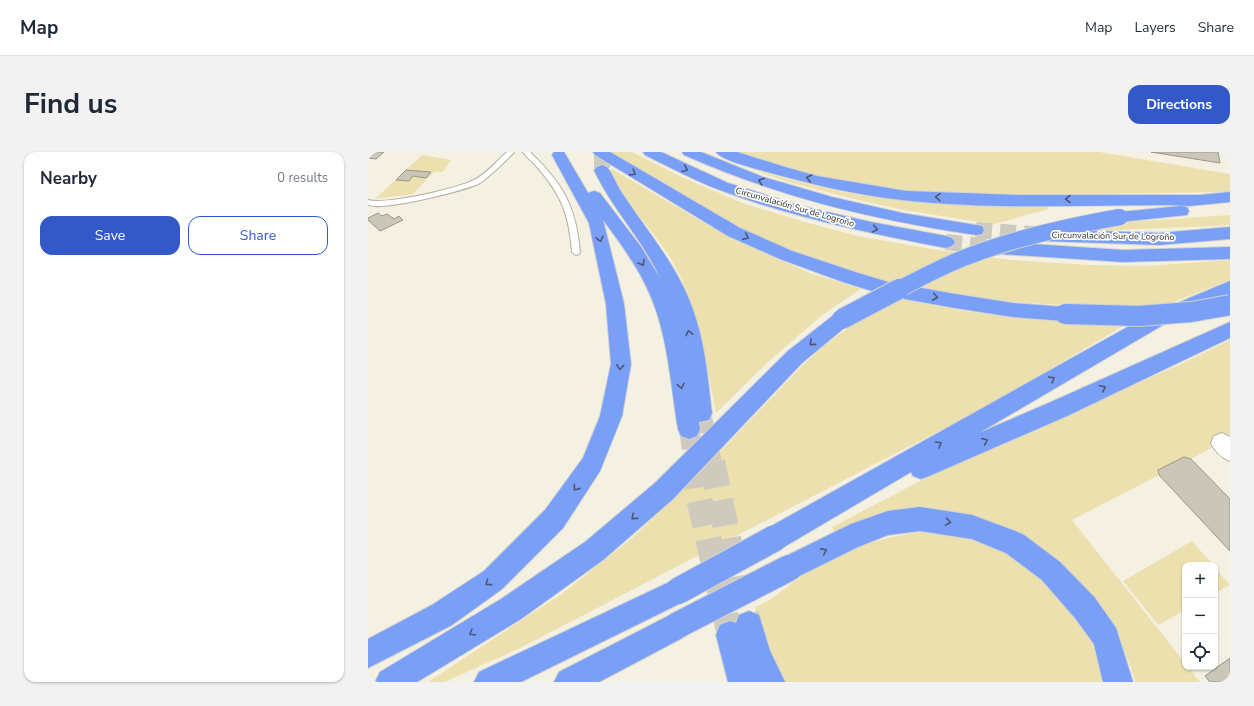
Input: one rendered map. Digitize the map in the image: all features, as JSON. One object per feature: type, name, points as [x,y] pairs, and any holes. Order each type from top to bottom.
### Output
[{"type":"highway","name":"Circunvalación Sur de Logroño","points":[[650,152],[676,165],[746,195],[872,229],[946,242]]},
{"type":"highway","name":"Circunvalación Sur de Logroño","points":[[689,152],[722,167],[784,189],[849,207],[926,223],[976,230]]},
{"type":"highway","points":[[723,152],[750,162],[800,176],[850,187],[910,196],[999,200],[1205,200]]},
{"type":"highway","points":[[557,153],[589,190],[633,248],[656,288],[670,324],[689,429]]},
{"type":"highway","points":[[368,654],[442,615],[493,580],[554,519],[592,464],[611,416],[621,364],[615,304],[597,223],[557,153]]},
{"type":"highway","points":[[601,161],[734,232],[786,255],[842,275],[888,289],[1013,310],[1065,314],[1139,316],[1191,312],[1230,305]]},
{"type":"highway","points":[[601,161],[610,187],[650,245],[672,283],[686,319],[691,342],[701,413]]},
{"type":"highway","points":[[390,682],[511,609],[594,551],[664,491],[795,357],[842,318],[880,300],[932,272],[986,249],[1113,212],[1230,197]]},
{"type":"highway","points":[[1113,212],[1230,206]]},
{"type":"highway","name":"Circunvalación Sur de Logroño","points":[[1044,235],[1159,239],[1230,233]]},
{"type":"highway","name":"Circunvalación Sur de Logroño","points":[[1000,248],[1123,256],[1230,253]]},
{"type":"highway","points":[[489,682],[678,591],[775,538],[1156,320],[1230,288]]},
{"type":"highway","points":[[820,512],[1059,409],[1230,329]]},
{"type":"highway","points":[[569,682],[851,537],[888,523],[920,519],[972,527],[1015,544],[1050,571],[1084,608],[1106,638],[1118,682]]},
{"type":"highway","points":[[743,682],[739,630],[757,655],[770,682]]},
{"type":"lane","points":[[368,202],[372,204],[388,203],[460,189],[478,181],[511,152]]},
{"type":"lane","points":[[526,152],[549,177],[564,201],[572,220],[576,252]]},
{"type":"shaded area","points":[[606,152],[632,152],[682,177],[745,204],[858,236],[931,249],[1011,260],[1088,265],[1147,266],[1230,260],[1230,280],[1168,304],[1107,308],[957,298],[876,280],[802,257],[744,232]]},
{"type":"shaded area","points":[[735,152],[1099,152],[1230,174],[1230,192],[1026,195],[947,194],[882,189],[829,181]]},
{"type":"shaded area","points":[[422,155],[451,160],[443,172],[434,172],[413,194],[375,199]]},
{"type":"shaded area","points":[[612,169],[732,239],[810,273],[861,289],[821,316],[768,362],[716,413],[701,337],[683,281],[667,252],[632,207],[616,183],[610,171]]},
{"type":"shaded area","points":[[759,171],[843,192],[886,199],[958,203],[1044,204],[1049,209],[994,224],[898,209],[792,183]]},
{"type":"shaded area","points":[[1230,215],[1230,225],[1114,230],[1079,229],[1128,222]]},
{"type":"shaded area","points":[[894,297],[953,309],[1012,317],[1072,321],[1132,321],[989,405],[524,646],[445,682],[428,682],[563,593],[632,538],[696,477],[803,365],[825,345],[853,324]]},
{"type":"shaded area","points":[[1230,340],[1230,438],[1191,459],[1184,457],[1158,470],[1159,475],[1072,520],[1182,659],[1182,670],[1190,670],[1200,682],[1135,682],[1131,667],[1123,651],[997,527],[836,535],[832,527],[928,477],[1183,363]]},
{"type":"shaded area","points":[[928,531],[967,537],[990,544],[1005,551],[1036,573],[1065,602],[1087,632],[1094,647],[1102,682],[779,682],[755,607],[770,600],[812,569],[840,554],[882,539]]},
{"type":"shaded area","points":[[1192,541],[1210,562],[1182,562],[1182,612],[1158,625],[1123,581]]},
{"type":"shaded area","points":[[1218,571],[1230,585],[1218,591]]},
{"type":"building","points":[[368,152],[384,152],[376,159],[368,158]]},
{"type":"building","points":[[1151,152],[1218,152],[1220,163]]},
{"type":"building","points":[[406,170],[431,172],[426,178],[413,176],[409,181],[396,180]]},
{"type":"building","points":[[378,213],[382,216],[387,214],[394,219],[399,216],[403,220],[380,231],[368,220],[368,218]]},
{"type":"building","points":[[1184,457],[1191,459],[1230,499],[1230,551],[1159,475],[1158,470]]},
{"type":"building","points":[[1230,658],[1230,682],[1210,682],[1205,676],[1213,670],[1218,670],[1218,667]]},
{"type":"tunnel","points":[[602,152],[602,170]]},
{"type":"tunnel","points":[[976,230],[1043,235]]},
{"type":"tunnel","points":[[946,242],[1000,248]]},
{"type":"tunnel","points":[[701,413],[712,463]]},
{"type":"tunnel","points":[[689,429],[694,463]]},
{"type":"tunnel","points":[[694,462],[699,498],[730,635]]},
{"type":"tunnel","points":[[712,462],[738,585],[749,625]]}]
